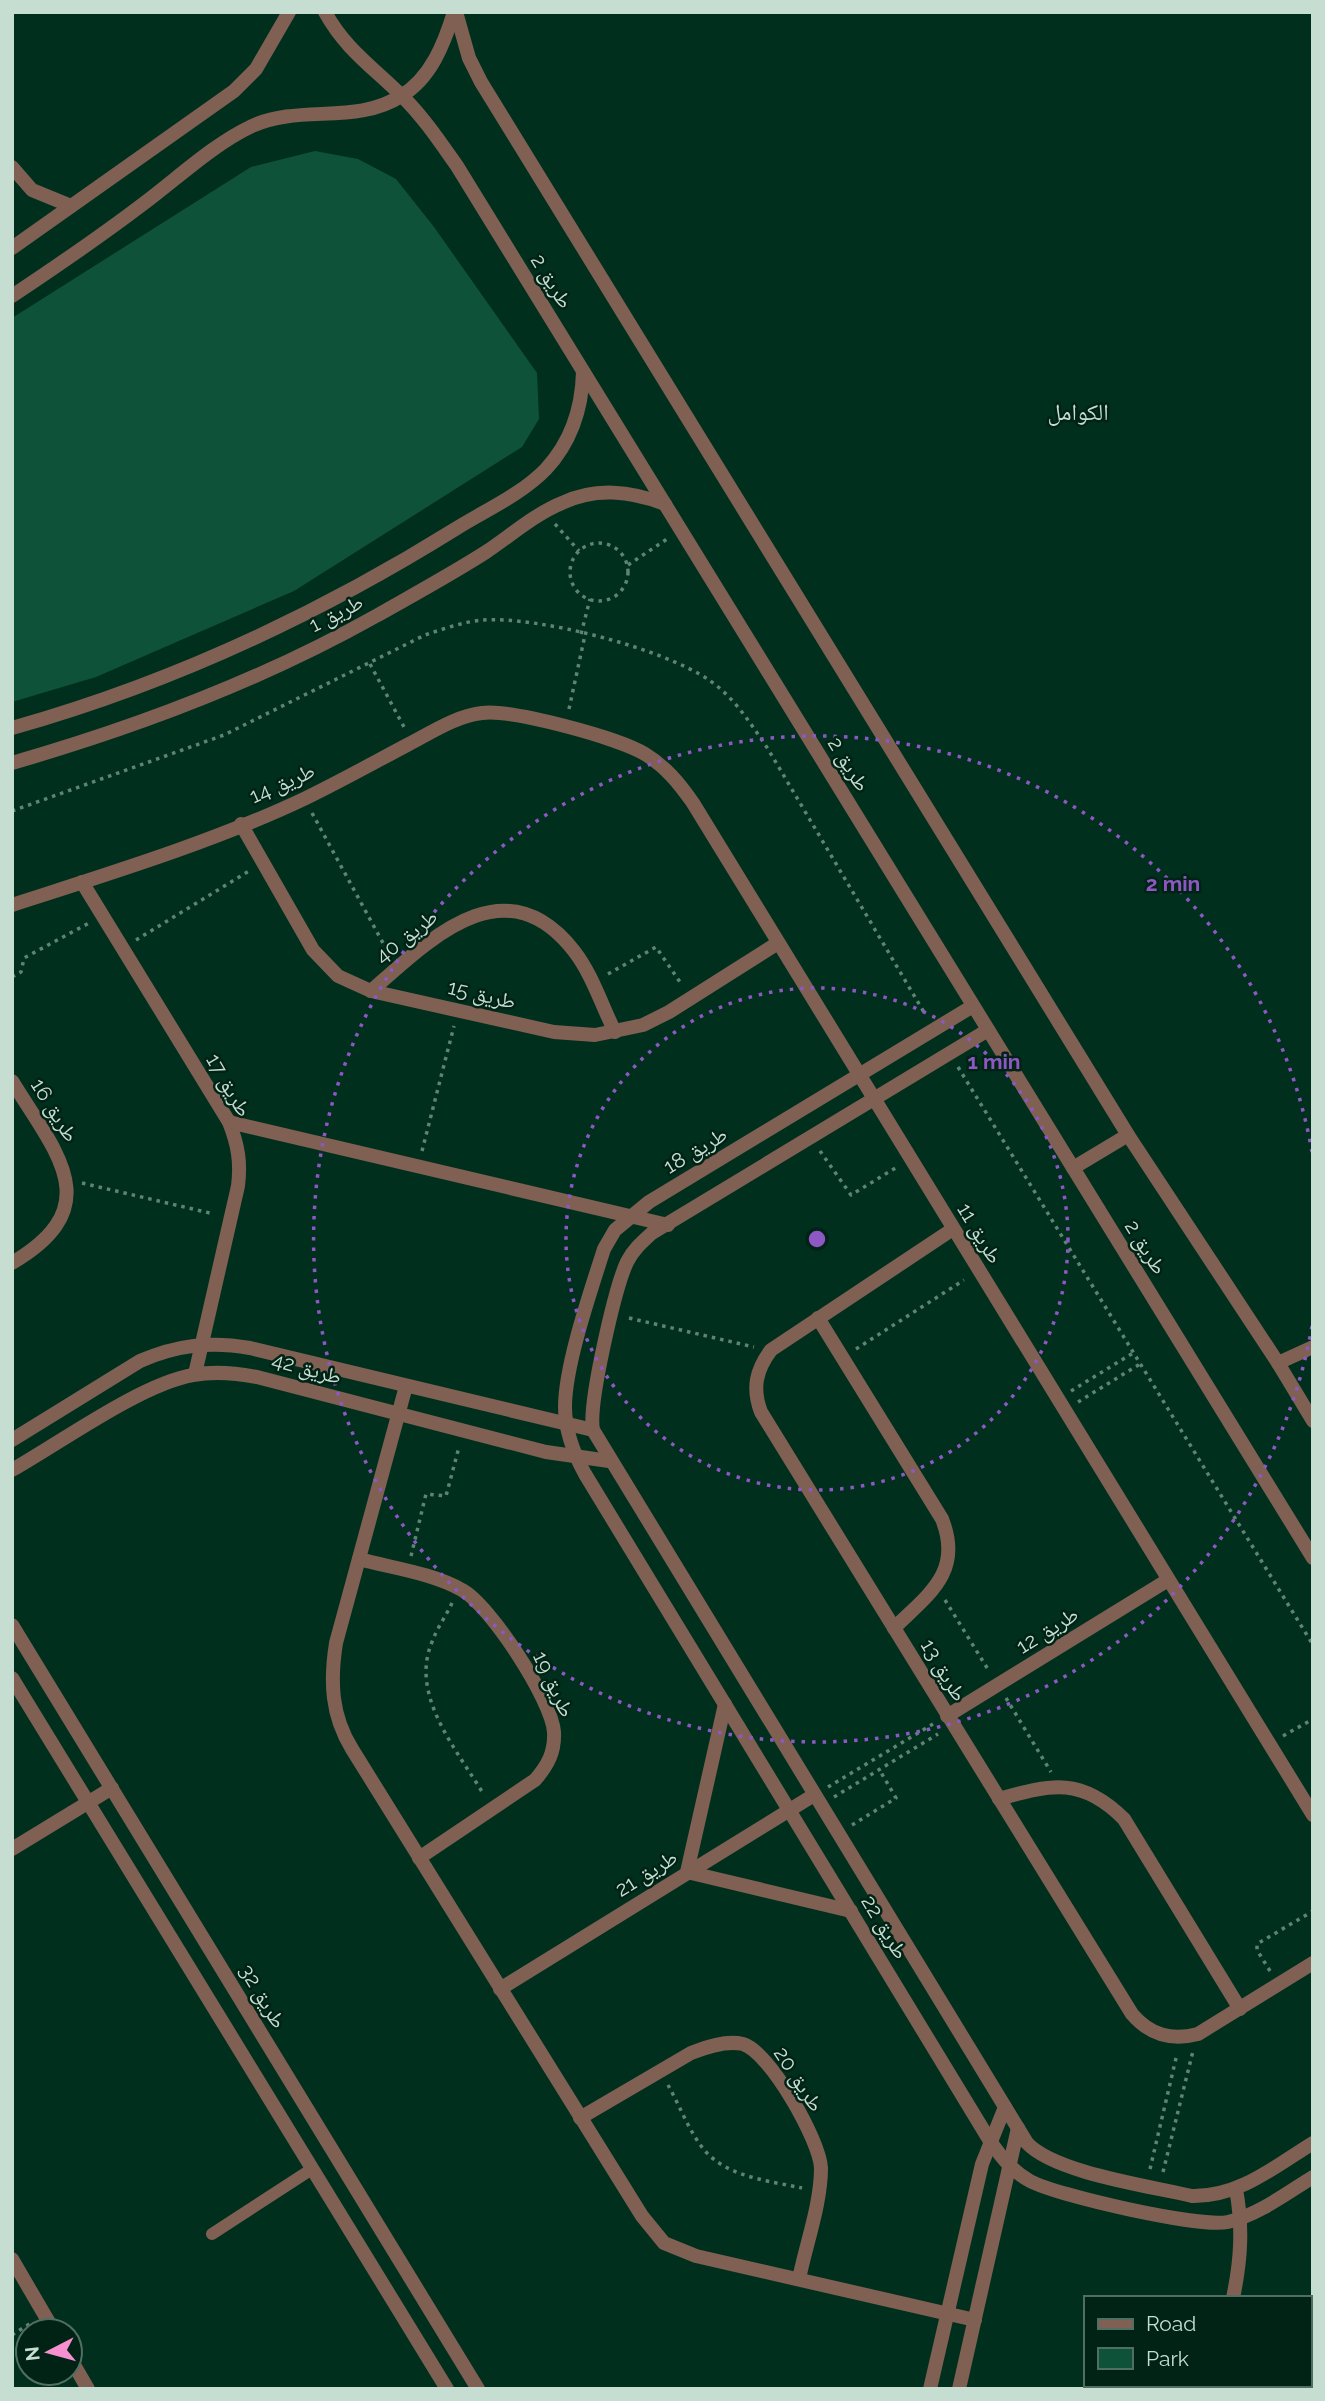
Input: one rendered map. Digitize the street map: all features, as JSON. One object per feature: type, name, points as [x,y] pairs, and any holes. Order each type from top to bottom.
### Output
[{"type":"street","points":[[12,248],[234,91],[256,69],[289,12]]},
{"type":"street","name":"طريق 2","points":[[325,12],[337,34],[353,54],[402,96],[457,166],[1313,1558]]},
{"type":"street","points":[[12,296],[143,204],[224,142],[251,126],[288,116],[360,112],[382,107],[402,96],[418,83],[435,60],[455,12]]},
{"type":"street","name":"طريق 2","points":[[455,12],[469,58],[481,82],[1128,1135],[1278,1363],[1313,1421]]},
{"type":"street","points":[[12,167],[32,190],[71,206]]},
{"type":"street","name":"طريق 1","points":[[12,728],[137,686],[261,635],[381,574],[523,488],[545,470],[563,448],[576,422],[582,394],[583,371]]},
{"type":"street","name":"طريق 1","points":[[12,763],[118,730],[187,704],[314,648],[428,587],[561,503],[587,495],[613,492],[640,495],[665,504]]},
{"type":"street","name":"طريق 14","points":[[12,905],[82,882],[304,799],[456,720],[481,713],[504,713],[565,728]]},
{"type":"street","name":"طريق 11","points":[[565,728],[623,743],[663,766],[693,803],[1313,1815]]},
{"type":"street","name":"طريق 15","points":[[241,824],[318,957],[338,976],[371,991],[458,1011],[575,1035],[615,1032],[643,1025],[690,999],[778,943]]},
{"type":"street","name":"طريق 17","points":[[82,882],[229,1122],[237,1144],[240,1165],[231,1217],[195,1374]]},
{"type":"street","name":"طريق 40","points":[[371,991],[444,930],[468,917],[492,911],[516,912],[540,920],[560,935],[576,953],[615,1032]]},
{"type":"street","name":"طريق 18","points":[[566,1424],[567,1384],[604,1249],[615,1230],[630,1216],[973,1006]]},
{"type":"street","points":[[593,1430],[593,1396],[628,1261],[638,1245],[988,1030]]},
{"type":"street","name":"طريق 16","points":[[12,1263],[52,1234],[64,1212],[68,1193],[63,1163],[13,1084]]},
{"type":"street","points":[[229,1122],[668,1225]]},
{"type":"street","points":[[1073,1168],[1128,1135]]},
{"type":"street","points":[[771,1350],[953,1229]]},
{"type":"street","points":[[818,1318],[942,1519],[949,1536],[950,1554],[945,1572],[937,1586],[894,1628]]},
{"type":"street","name":"طريق 42","points":[[12,1440],[140,1361],[161,1352],[202,1344],[250,1348],[593,1430]]},
{"type":"street","points":[[1278,1363],[1313,1347]]},
{"type":"street","name":"طريق 13","points":[[771,1350],[757,1373],[756,1399],[761,1412],[1132,2014],[1143,2027],[1164,2036],[1181,2038],[1198,2034],[1313,1963]]},
{"type":"street","name":"طريق 42","points":[[12,1471],[152,1388],[195,1374],[236,1373],[577,1458],[610,1461]]},
{"type":"street","points":[[406,1386],[336,1643],[331,1674],[334,1705],[344,1735],[580,2118],[652,2232],[664,2244],[676,2250],[975,2320]]},
{"type":"street","name":"طريق 22","points":[[566,1424],[577,1458],[990,2141],[1009,2168],[1031,2182],[1053,2190],[1189,2222],[1214,2224],[1241,2218],[1313,2177]]},
{"type":"street","name":"طريق 22","points":[[593,1430],[1027,2143],[1047,2160],[1192,2196],[1209,2196],[1236,2189],[1313,2143]]},
{"type":"street","name":"طريق 19","points":[[359,1559],[460,1588],[477,1599],[513,1647],[548,1710],[554,1729],[554,1748],[548,1766],[535,1780],[419,1858]]},
{"type":"street","name":"طريق 12","points":[[950,1720],[1168,1580]]},
{"type":"street","name":"طريق 32","points":[[12,1625],[478,2389]]},
{"type":"street","points":[[12,1678],[447,2389]]},
{"type":"street","points":[[725,1704],[687,1872],[851,1911]]},
{"type":"street","points":[[999,1799],[1042,1787],[1067,1786],[1088,1792],[1108,1803],[1124,1819],[1240,2009]]},
{"type":"street","points":[[12,1849],[112,1788]]},
{"type":"street","name":"طريق 21","points":[[500,1989],[789,1809],[817,1800]]},
{"type":"street","name":"طريق 20","points":[[580,2118],[691,2053],[724,2044],[741,2044],[762,2055],[815,2144],[821,2168],[799,2279]]},
{"type":"street","points":[[930,2389],[990,2141],[1005,2107]]},
{"type":"street","points":[[959,2389],[1018,2128]]},
{"type":"street","points":[[1233,2296],[1240,2257],[1241,2218],[1236,2189]]},
{"type":"street","points":[[12,2259],[46,2317]]},
{"type":"lane","points":[[212,2234],[312,2169]]},
{"type":"path","points":[[545,512],[579,551]]},
{"type":"path","points":[[628,565],[681,530]]},
{"type":"path","points":[[603,543],[618,550],[628,565],[627,580],[619,593],[605,600],[590,599],[578,591],[571,578],[572,564],[585,546],[603,543]]},
{"type":"path","points":[[565,728],[590,599]]},
{"type":"path","points":[[12,811],[224,735],[425,635],[478,621],[525,622],[583,635],[669,658],[710,680],[742,710],[934,1030]]},
{"type":"path","points":[[370,664],[412,743]]},
{"type":"path","points":[[304,799],[397,968]]},
{"type":"path","points":[[122,948],[264,863]]},
{"type":"path","points":[[12,977],[21,972],[24,958],[103,915]]},
{"type":"path","points":[[592,984],[656,947],[690,999]]},
{"type":"path","points":[[418,1167],[458,1011]]},
{"type":"path","points":[[950,1054],[1313,1644]]},
{"type":"path","points":[[812,1138],[846,1192],[851,1195],[910,1159]]},
{"type":"path","points":[[66,1180],[231,1217]]},
{"type":"path","points":[[842,1357],[979,1270]]},
{"type":"path","points":[[613,1314],[771,1350]]},
{"type":"path","points":[[1061,1405],[1134,1353]]},
{"type":"path","points":[[1061,1405],[1140,1364]]},
{"type":"path","points":[[407,1572],[426,1494],[446,1496],[463,1430]]},
{"type":"path","points":[[460,1588],[431,1642],[426,1668],[428,1694],[434,1710],[492,1809]]},
{"type":"path","points":[[1297,1728],[1313,1719]]},
{"type":"path","points":[[817,1800],[950,1720]]},
{"type":"path","points":[[817,1800],[879,1769],[950,1720]]},
{"type":"path","points":[[838,1834],[895,1798],[879,1769]]},
{"type":"path","points":[[1279,1984],[1257,1950],[1257,1944],[1313,1911]]},
{"type":"path","points":[[1153,2186],[1198,2034]]},
{"type":"path","points":[[1153,2186],[1181,2038]]},
{"type":"path","points":[[660,2071],[704,2150],[721,2165],[742,2174],[817,2192]]},
{"type":"green space","points":[[315,151],[358,159],[396,179],[434,227],[537,373],[539,419],[522,447],[294,591],[96,677],[12,702],[12,318],[251,167]]},
{"type":"district","name":"الكوامل","points":[[1078,411]]}]
